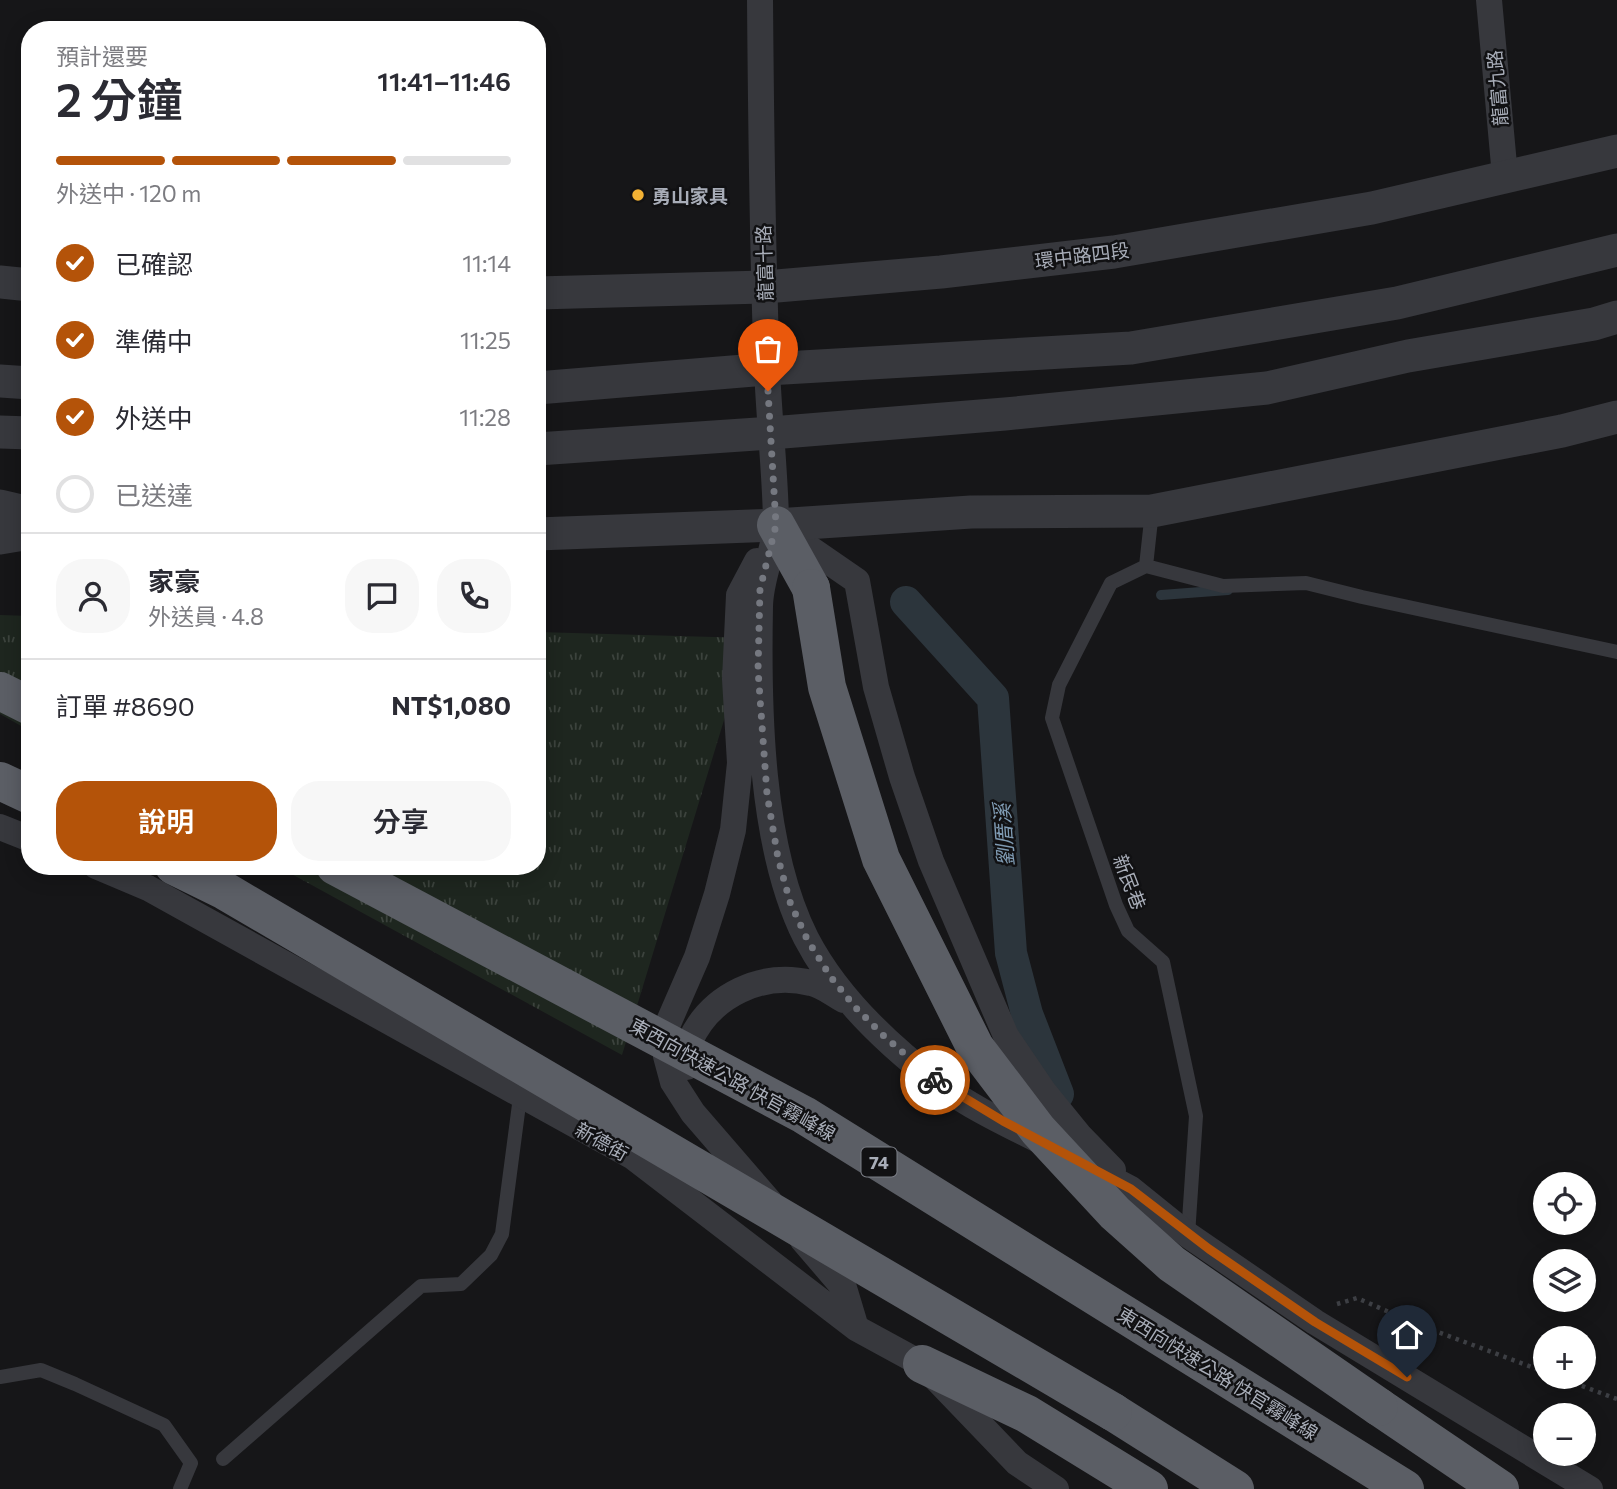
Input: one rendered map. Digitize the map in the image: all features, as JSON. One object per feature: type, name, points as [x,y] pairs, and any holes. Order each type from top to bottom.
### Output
[{"type":"highway","points":[[776,525],[811,588],[827,687],[881,859],[975,1047],[1038,1130],[1115,1213],[1172,1264],[1500,1489]]},
{"type":"highway","points":[[0,691],[21,702]]},
{"type":"highway","points":[[0,781],[21,791]]},
{"type":"highway","points":[[192,875],[225,891],[1101,1405],[1235,1489]]},
{"type":"highway","name":"東西向快速公路 快官霧峰線","points":[[352,875],[804,1115],[1405,1489]]},
{"type":"highway","points":[[922,1364],[1027,1414],[1148,1488]]},
{"type":"street","name":"龍富十路","points":[[760,0],[767,369],[776,525]]},
{"type":"street","name":"龍富九路","points":[[1489,0],[1505,176]]},
{"type":"street","name":"環中路四段","points":[[546,293],[765,287],[940,272],[1114,252],[1372,208],[1617,151]]},
{"type":"street","points":[[546,387],[767,369],[1131,348],[1397,303],[1617,250]]},
{"type":"street","points":[[0,282],[21,284]]},
{"type":"street","points":[[546,448],[1005,414],[1267,388],[1408,356],[1594,324],[1617,317]]},
{"type":"street","points":[[0,381],[21,382]]},
{"type":"street","points":[[546,534],[776,525],[971,512],[1152,511],[1617,417]]},
{"type":"street","points":[[0,432],[21,433]]},
{"type":"street","points":[[0,506],[21,511]]},
{"type":"street","points":[[776,525],[760,589],[758,670],[767,794],[778,858],[790,902],[812,948],[855,1007],[899,1050],[944,1088],[1131,1189]]},
{"type":"street","points":[[776,525],[739,595],[735,679],[740,763],[733,830],[717,894],[696,957],[667,1026],[666,1056],[673,1082],[693,1113],[844,1288],[856,1328]]},
{"type":"street","points":[[776,525],[857,581],[876,687],[902,778],[930,861],[1006,1036],[1044,1092],[1079,1135],[1131,1189],[1188,1235],[1315,1322],[1590,1489]]},
{"type":"street","points":[[0,538],[21,534]]},
{"type":"street","points":[[0,827],[21,835]]},
{"type":"street","name":"新德街","points":[[117,875],[148,888],[520,1097],[633,1157],[856,1328],[922,1364],[1017,1463],[1056,1489]]},
{"type":"street","points":[[693,1113],[687,1071],[689,1043],[707,1014],[729,995],[757,984],[788,980],[813,983],[855,1007]]},
{"type":"lane","points":[[1152,511],[1146,566],[1223,586],[1306,583],[1617,652]]},
{"type":"lane","name":"新民巷","points":[[1146,566],[1111,583],[1059,685],[1052,718],[1116,905],[1128,931],[1163,962],[1196,1116],[1188,1235]]},
{"type":"lane","points":[[223,1459],[421,1286],[461,1284],[491,1255],[502,1234],[520,1097]]},
{"type":"lane","points":[[0,1377],[41,1370],[164,1425],[191,1463],[180,1489]]},
{"type":"path","points":[[1315,1322],[1339,1302],[1357,1298],[1414,1323],[1533,1368]]},
{"type":"path","points":[[1590,1389],[1617,1399]]},
{"type":"green space","points":[[0,615],[21,616],[21,726],[0,714]]},
{"type":"green space","points":[[546,632],[749,638],[622,1055],[293,875],[546,875]]},
{"type":"waterway","points":[[1161,595],[1228,590]]},
{"type":"waterway","name":"劉厝溪","points":[[906,602],[993,698],[1011,953],[1027,1014],[1058,1094]]},
{"type":"way so far","points":[[768,391],[776,525],[760,589],[758,670],[767,794],[778,858],[790,902],[807,939],[830,976],[855,1007],[884,1036],[935,1080]]},
{"type":"place","name":"勇山家具","points":[[638,195]]},
{"type":"route","points":[[935,1080],[944,1088],[1003,1121],[1131,1189],[1188,1235],[1315,1322],[1407,1377]]}]
